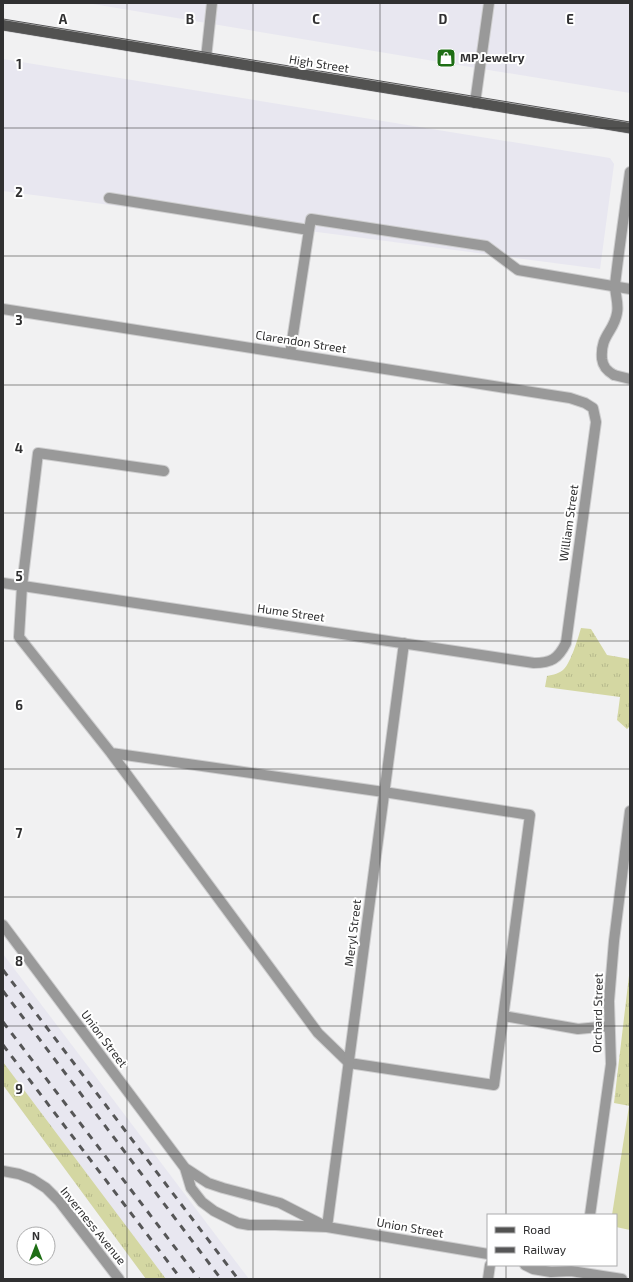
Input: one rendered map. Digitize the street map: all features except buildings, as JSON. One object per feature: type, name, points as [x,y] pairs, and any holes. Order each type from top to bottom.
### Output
[{"type":"main road","name":"High Street","points":[[3,25],[630,128]]},
{"type":"street","points":[[206,58],[212,3]]},
{"type":"street","points":[[475,103],[488,3]]},
{"type":"street","points":[[630,172],[615,287],[617,313],[613,325],[602,344],[602,360],[604,367],[608,372],[614,375],[630,379]]},
{"type":"street","points":[[109,198],[309,230]]},
{"type":"street","points":[[290,354],[311,218],[486,246],[518,270],[630,289]]},
{"type":"street","name":"Clarendon Street","points":[[3,309],[570,398],[593,408]]},
{"type":"street","name":"William Street","points":[[566,643],[596,422],[593,408]]},
{"type":"street","points":[[111,753],[384,792],[530,815],[494,1085],[349,1063],[318,1033],[111,753],[19,636],[22,586],[38,453],[164,471]]},
{"type":"street","name":"Hume Street","points":[[3,583],[534,663],[545,663],[555,659],[562,651],[566,643]]},
{"type":"street","name":"Meryl Street","points":[[327,1227],[404,643]]},
{"type":"street","name":"Orchard Street","points":[[590,1214],[611,1064],[609,1001],[614,941],[630,811]]},
{"type":"street","name":"Union Street","points":[[3,925],[185,1168],[208,1183],[280,1203],[327,1227]]},
{"type":"street","points":[[504,1016],[578,1029],[610,1026]]},
{"type":"street","name":"Union Street","points":[[185,1168],[191,1188],[202,1202],[230,1220],[249,1225],[327,1227],[487,1254]]},
{"type":"street","name":"Inverness Avenue","points":[[3,1171],[19,1174],[32,1179],[46,1188],[60,1201],[119,1279]]},
{"type":"street","points":[[488,1279],[490,1266]]},
{"type":"street","points":[[526,1266],[533,1269],[551,1272],[567,1268],[583,1269],[622,1279]]},
{"type":"shaded area","points":[[87,3],[630,3],[630,93],[452,64]]},
{"type":"shaded area","points":[[3,59],[610,158],[614,164],[600,269],[3,191]]},
{"type":"shaded area","points":[[3,954],[249,1279],[146,1279],[3,1085]]},
{"type":"green space","points":[[581,628],[591,629],[607,655],[630,659],[630,726],[627,729],[617,720],[620,697],[545,687],[547,676],[560,672],[567,666]]},
{"type":"green space","points":[[630,967],[630,1106],[614,1103]]},
{"type":"green space","points":[[3,1062],[166,1279],[146,1279],[3,1085]]},
{"type":"green space","points":[[630,1106],[630,1230],[617,1227],[617,1214],[612,1214]]},
{"type":"tram line","points":[[3,19],[630,122]]},
{"type":"tram line","points":[[3,30],[630,133]]},
{"type":"railway","points":[[3,970],[238,1279]]},
{"type":"railway","points":[[3,991],[221,1279]]},
{"type":"railway","points":[[3,1022],[199,1279]]},
{"type":"railway","points":[[3,1045],[181,1279]]},
{"type":"place","name":"MP Jewelry","points":[[446,58]]}]
